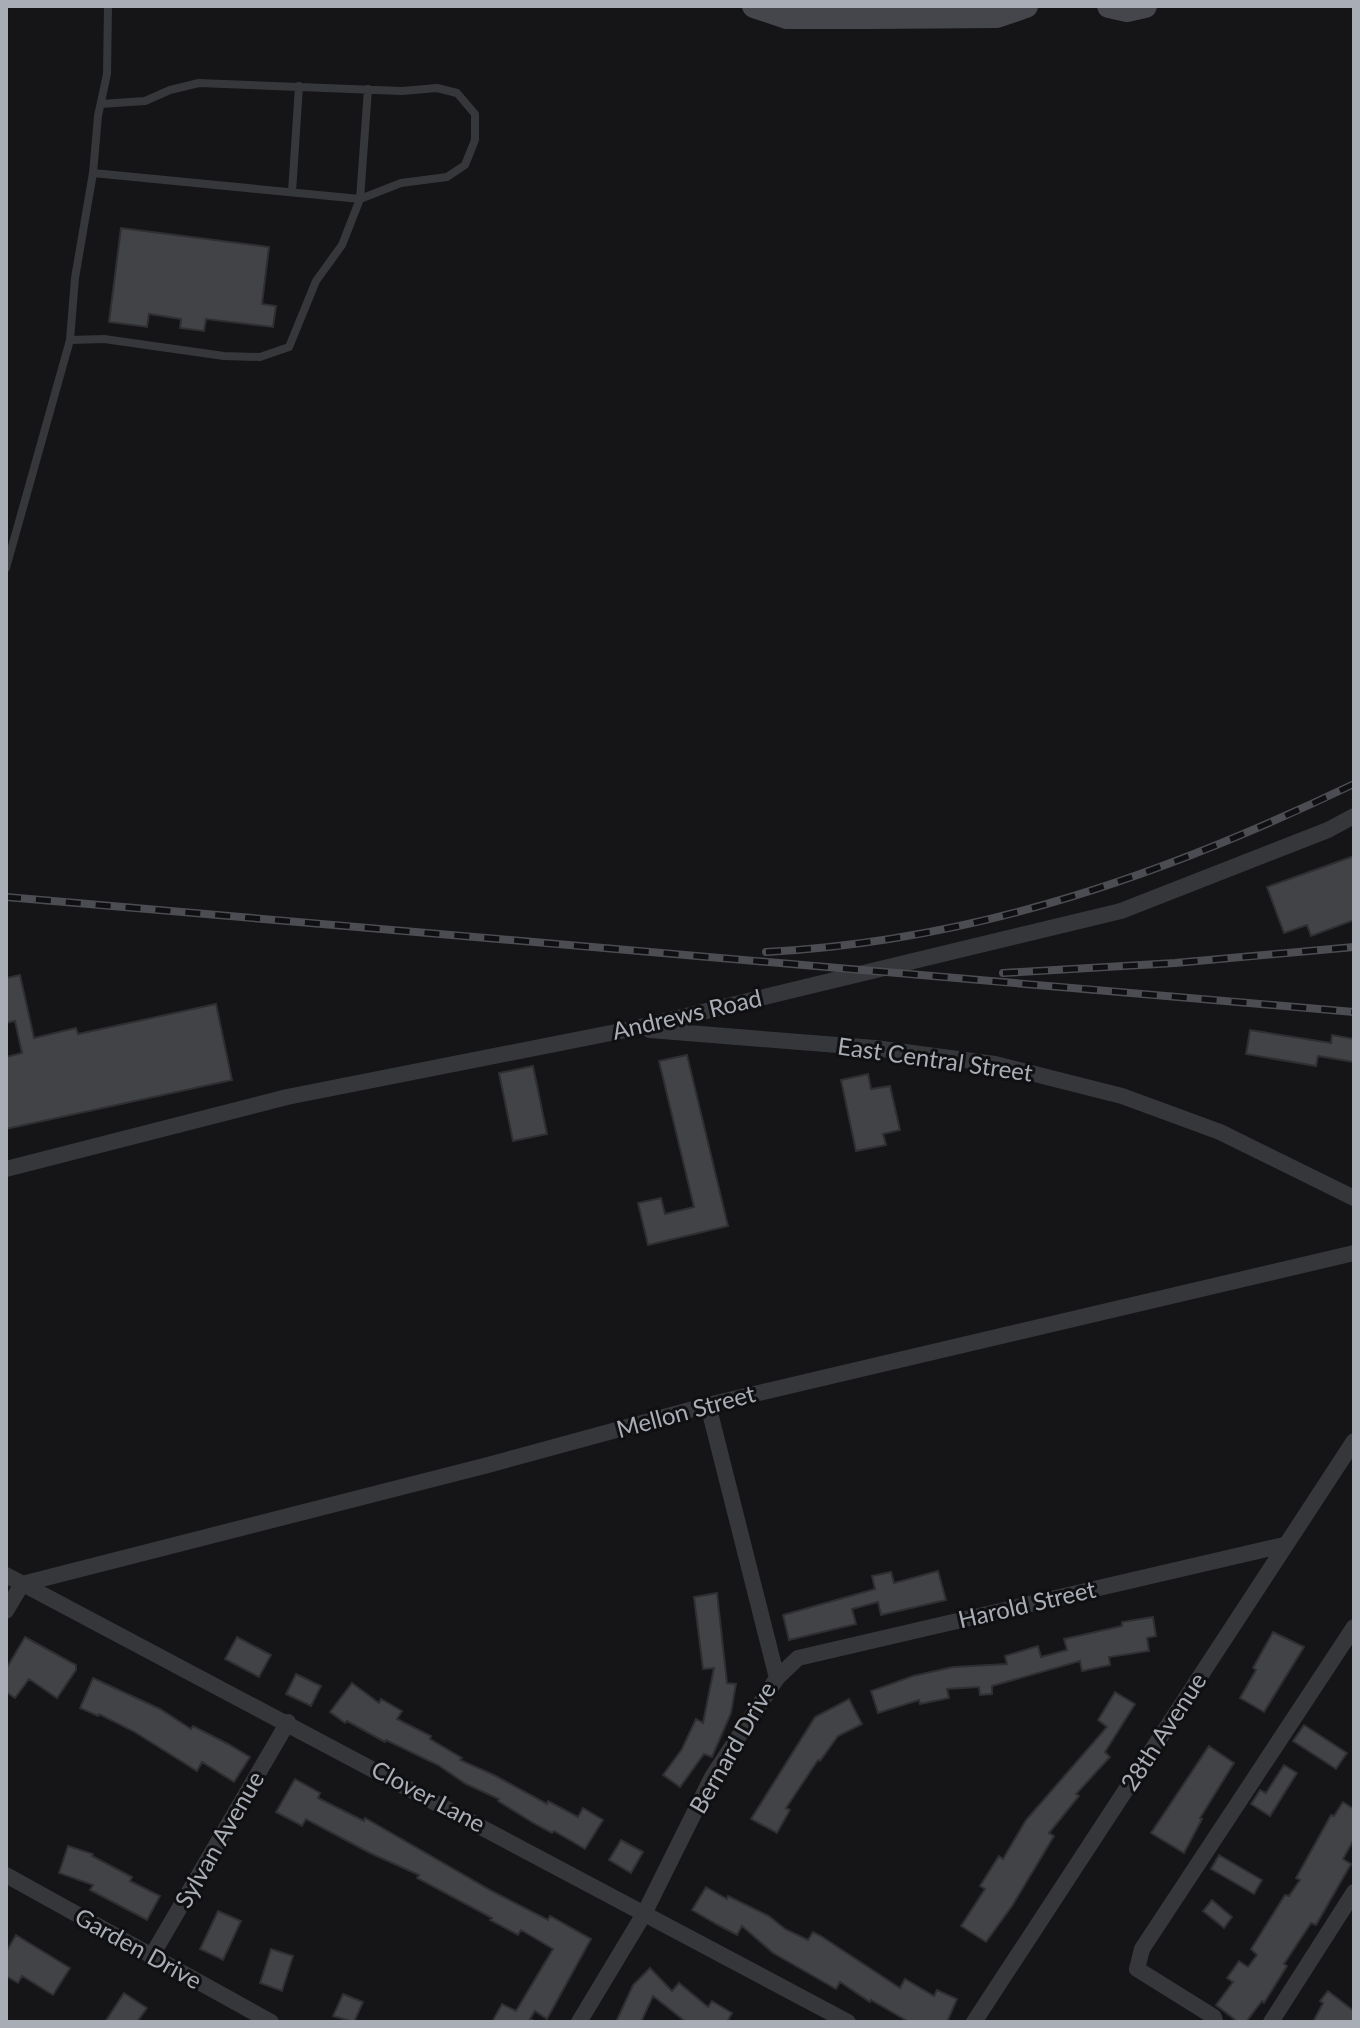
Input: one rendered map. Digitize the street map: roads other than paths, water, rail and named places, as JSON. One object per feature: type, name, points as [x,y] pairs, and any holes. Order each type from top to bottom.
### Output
[{"type":"main road","points":[[754,6],[787,17],[997,16],[1026,6]]},
{"type":"main road","points":[[809,6],[833,6]]},
{"type":"main road","points":[[1109,6],[1127,10],[1145,6]]},
{"type":"street","name":"Andrews Road","points":[[6,1169],[287,1097],[636,1028],[1121,911],[1314,836],[1354,816]]},
{"type":"street","name":"East Central Street","points":[[636,1028],[875,1048],[995,1064],[1122,1096],[1220,1132],[1354,1198]]},
{"type":"street","name":"Mellon Street","points":[[22,1584],[442,1477],[708,1405],[1354,1253]]},
{"type":"street","name":"Bernard Drive","points":[[579,2022],[644,1914],[712,1777],[777,1678],[708,1405]]},
{"type":"street","name":"28th Avenue","points":[[974,2022],[1354,1441]]},
{"type":"street","name":"Harold Street","points":[[777,1678],[798,1658],[1284,1545]]},
{"type":"street","name":"Clover Lane","points":[[6,1575],[848,2022]]},
{"type":"street","points":[[6,1611],[22,1584]]},
{"type":"street","points":[[1215,2022],[1214,2017],[1137,1969],[1142,1949],[1354,1627]]},
{"type":"street","name":"Sylvan Avenue","points":[[151,1957],[288,1722]]},
{"type":"street","name":"Garden Drive","points":[[6,1875],[271,2022]]},
{"type":"street","points":[[1271,2022],[1354,1892]]},
{"type":"lane","points":[[6,568],[70,340],[75,278],[107,74],[108,6]]},
{"type":"lane","points":[[93,173],[360,199],[401,183],[447,177],[465,165],[475,140],[475,114],[457,93],[437,88],[402,91],[199,83],[170,90],[145,101],[101,104]]},
{"type":"lane","points":[[292,192],[299,86]]},
{"type":"lane","points":[[70,340],[104,339],[224,356],[260,357],[289,347],[316,281],[342,245],[360,199],[368,89]]},
{"type":"railway","points":[[766,952],[920,934],[1068,898],[1212,847],[1354,784]]},
{"type":"railway","points":[[6,897],[1354,1012]]},
{"type":"railway","points":[[1003,973],[1175,963],[1354,947]]}]
